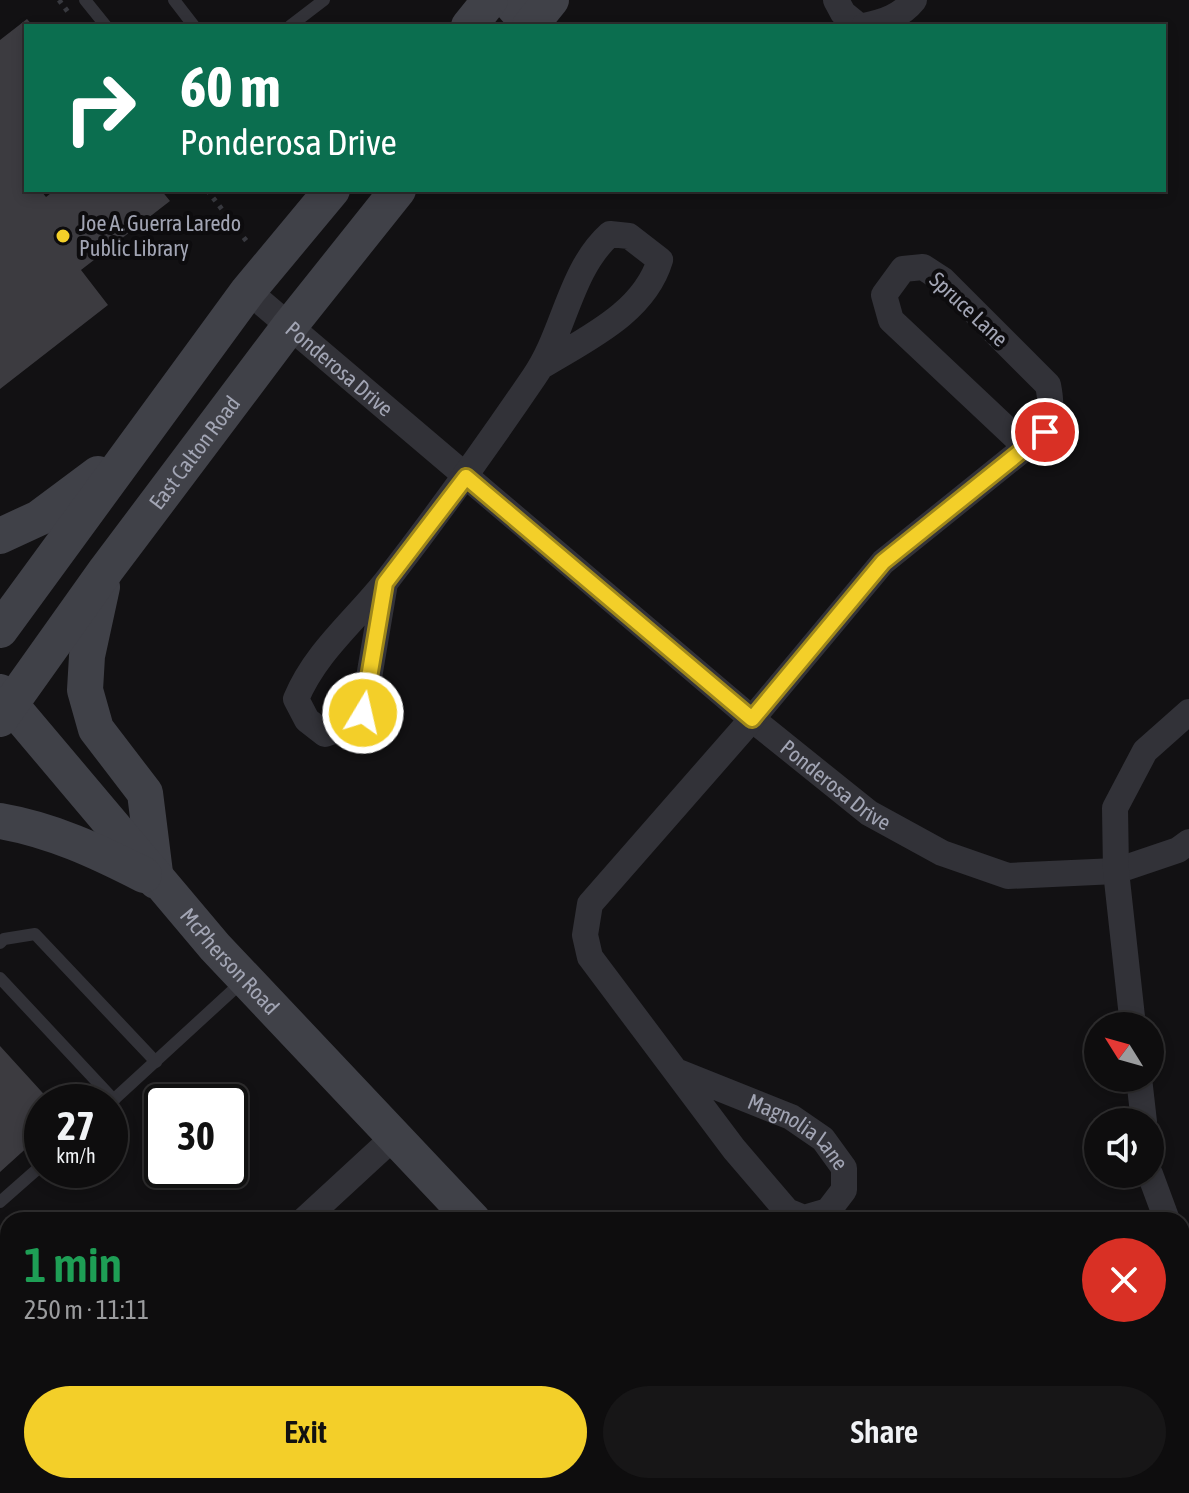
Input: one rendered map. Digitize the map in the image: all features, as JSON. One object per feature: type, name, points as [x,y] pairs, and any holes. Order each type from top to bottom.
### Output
[{"type":"main road","points":[[471,24],[490,0]]},
{"type":"main road","points":[[508,0],[528,24]]},
{"type":"main road","points":[[532,24],[551,0]]},
{"type":"main road","points":[[0,630],[248,291],[330,192]]},
{"type":"main road","name":"East Calton Road","points":[[4,706],[288,328],[396,192]]},
{"type":"main road","points":[[0,536],[39,518],[128,451]]},
{"type":"main road","points":[[106,570],[87,656],[85,690],[96,729],[145,793],[156,881]]},
{"type":"main road","name":"McPherson Road","points":[[4,706],[245,979],[465,1212]]},
{"type":"main road","points":[[0,821],[36,827],[86,845],[156,881]]},
{"type":"street","points":[[836,0],[843,13],[859,24]]},
{"type":"street","points":[[873,24],[884,22],[906,10],[914,0]]},
{"type":"street","points":[[385,583],[363,713],[346,727],[325,734],[307,720],[296,699],[306,674],[385,583],[466,477],[542,366],[590,252],[610,234],[629,236],[660,260],[654,281],[618,319],[542,366]]},
{"type":"street","name":"Spruce Lane","points":[[752,719],[883,562],[1045,432],[1053,410],[1048,385],[943,280],[923,267],[903,269],[884,295],[891,320],[1026,447]]},
{"type":"street","name":"Ponderosa Drive","points":[[248,291],[752,719],[869,813],[942,853],[1008,876],[1116,871],[1178,850],[1189,842]]},
{"type":"street","points":[[1131,1012],[1116,871],[1115,808],[1145,751],[1189,712]]},
{"type":"street","name":"Magnolia Lane","points":[[752,719],[590,904],[585,935],[590,957],[734,1149],[789,1212]]},
{"type":"street","name":"Magnolia Lane","points":[[676,1071],[791,1117],[823,1139],[844,1168],[844,1190],[825,1212]]},
{"type":"street","points":[[313,1212],[394,1137]]},
{"type":"street","points":[[1155,1188],[1164,1212]]},
{"type":"lane","points":[[85,0],[104,24]]},
{"type":"lane","points":[[174,0],[192,24]]},
{"type":"lane","points":[[293,24],[324,0]]},
{"type":"lane","points":[[0,943],[35,934],[156,1062]]},
{"type":"lane","points":[[0,978],[97,1084]]},
{"type":"lane","points":[[128,1087],[245,979]]},
{"type":"lane","points":[[0,1202],[24,1181]]},
{"type":"path","points":[[209,192],[254,252]]},
{"type":"building","name":"Joe A. Guerra Laredo Public Library","points":[[27,19],[31,24],[24,24],[24,192],[42,192],[46,197],[52,192],[163,192],[170,201],[81,270],[108,305],[0,389],[0,40]]},
{"type":"building","points":[[0,1046],[35,1084],[24,1084],[24,1150],[0,1172]]},
{"type":"place","name":"Joe A. Guerra Laredo Public Library","points":[[63,236]]},
{"type":"route","points":[[363,713],[385,583],[466,477],[752,719],[883,562],[1045,432]]}]
